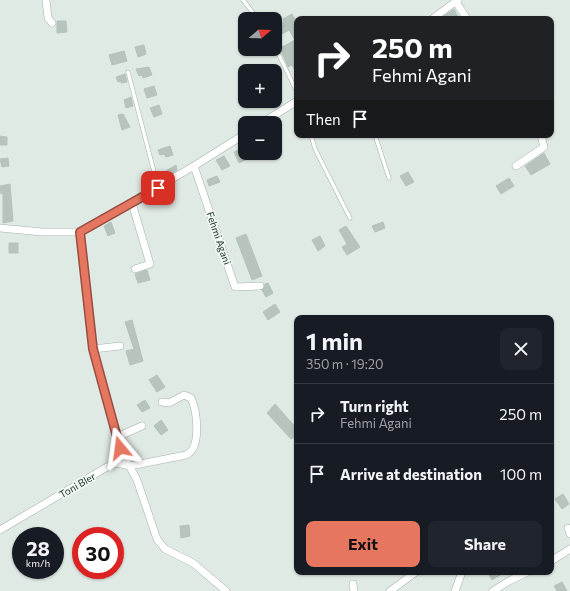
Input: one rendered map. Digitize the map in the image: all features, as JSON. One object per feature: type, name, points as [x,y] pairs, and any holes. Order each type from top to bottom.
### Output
[{"type":"street","points":[[46,0],[48,18],[52,23]]},
{"type":"street","points":[[436,16],[457,1],[465,16]]},
{"type":"street","points":[[273,116],[294,103]]},
{"type":"street","points":[[0,228],[42,232],[80,232],[158,188],[238,138]]},
{"type":"street","points":[[516,166],[544,147],[541,138]]},
{"type":"street","name":"Fehmi Agani","points":[[194,166],[235,287],[260,286]]},
{"type":"street","points":[[132,202],[150,264],[135,269]]},
{"type":"street","points":[[80,232],[93,349],[117,437],[124,456],[137,480],[157,539],[162,546],[193,563],[226,591]]},
{"type":"street","points":[[93,349],[120,346]]},
{"type":"street","points":[[117,463],[130,466],[186,455],[192,450],[197,421],[191,398],[184,395],[168,403],[162,402]]},
{"type":"street","points":[[117,437],[142,426]]},
{"type":"street","name":"Toni Bler","points":[[0,530],[102,470],[117,463],[124,456]]},
{"type":"street","points":[[554,559],[570,550]]},
{"type":"street","points":[[390,591],[412,575]]},
{"type":"street","points":[[455,591],[461,575]]},
{"type":"street","points":[[493,591],[522,575]]},
{"type":"lane","points":[[243,0],[252,12]]},
{"type":"lane","points":[[279,56],[294,86]]},
{"type":"lane","points":[[128,72],[158,188]]},
{"type":"lane","points":[[312,138],[315,149],[350,218]]},
{"type":"lane","points":[[376,138],[389,178]]},
{"type":"building","points":[[454,9],[458,16],[444,16]]},
{"type":"building","points":[[292,14],[294,18],[294,38],[289,30],[282,34],[282,23],[284,22],[283,19]]},
{"type":"building","points":[[57,21],[66,21],[67,32],[57,33]]},
{"type":"building","points":[[294,41],[294,69],[292,65],[288,67],[282,53],[282,47]]},
{"type":"building","points":[[144,45],[146,54],[138,57],[135,47]]},
{"type":"building","points":[[124,51],[127,61],[112,65],[109,55]]},
{"type":"building","points":[[149,67],[152,75],[143,78],[142,75],[139,76],[136,69]]},
{"type":"building","points":[[125,74],[127,82],[118,82],[116,77]]},
{"type":"building","points":[[154,86],[157,95],[147,98],[144,89]]},
{"type":"building","points":[[131,97],[133,106],[126,108],[124,100]]},
{"type":"building","points":[[159,105],[162,114],[154,117],[150,108]]},
{"type":"building","points":[[123,114],[130,127],[122,130],[118,115]]},
{"type":"building","points":[[0,136],[7,137],[7,145],[0,145]]},
{"type":"building","points":[[170,146],[173,155],[166,157],[164,154],[160,155],[158,150]]},
{"type":"building","points":[[238,150],[238,160],[245,160],[239,163],[234,152]]},
{"type":"building","points":[[544,153],[550,164],[531,175],[525,166]]},
{"type":"building","points":[[224,156],[230,166],[222,170],[216,160]]},
{"type":"building","points":[[8,158],[9,166],[2,167],[0,159]]},
{"type":"building","points":[[176,165],[177,170],[167,176],[164,172]]},
{"type":"building","points":[[408,172],[414,182],[406,186],[400,176]]},
{"type":"building","points":[[217,176],[220,182],[209,186],[207,180]]},
{"type":"building","points":[[509,178],[514,186],[501,194],[496,186]]},
{"type":"building","points":[[10,184],[13,221],[3,223],[3,193],[1,194],[0,186]]},
{"type":"building","points":[[111,222],[115,233],[108,236],[104,226]]},
{"type":"building","points":[[383,222],[385,228],[375,232],[372,226]]},
{"type":"building","points":[[346,226],[360,247],[347,255],[342,247],[347,244],[339,230]]},
{"type":"building","points":[[246,234],[262,276],[252,280],[236,238]]},
{"type":"building","points":[[320,236],[325,246],[318,251],[312,240]]},
{"type":"building","points":[[9,243],[18,243],[18,253],[9,253]]},
{"type":"building","points":[[147,270],[150,280],[138,283],[135,274]]},
{"type":"building","points":[[268,283],[273,293],[266,297],[262,290],[265,284]]},
{"type":"building","points":[[275,304],[280,312],[268,320],[263,312]]},
{"type":"building","points":[[132,320],[143,361],[130,365],[126,351],[134,349],[125,322]]},
{"type":"building","points":[[157,375],[165,387],[157,392],[149,380]]},
{"type":"building","points":[[145,400],[150,408],[142,412],[137,405]]},
{"type":"building","points":[[275,404],[294,426],[294,437],[291,439],[267,413]]},
{"type":"building","points":[[161,420],[168,430],[161,435],[154,426]]},
{"type":"building","points":[[563,494],[569,504],[562,509],[555,499]]},
{"type":"building","points":[[189,525],[190,536],[181,538],[180,526]]},
{"type":"building","points":[[489,575],[500,575],[492,580]]},
{"type":"building","points":[[562,582],[567,591],[557,591],[554,586]]},
{"type":"route","points":[[120,448],[93,349],[80,232],[158,188]]}]
